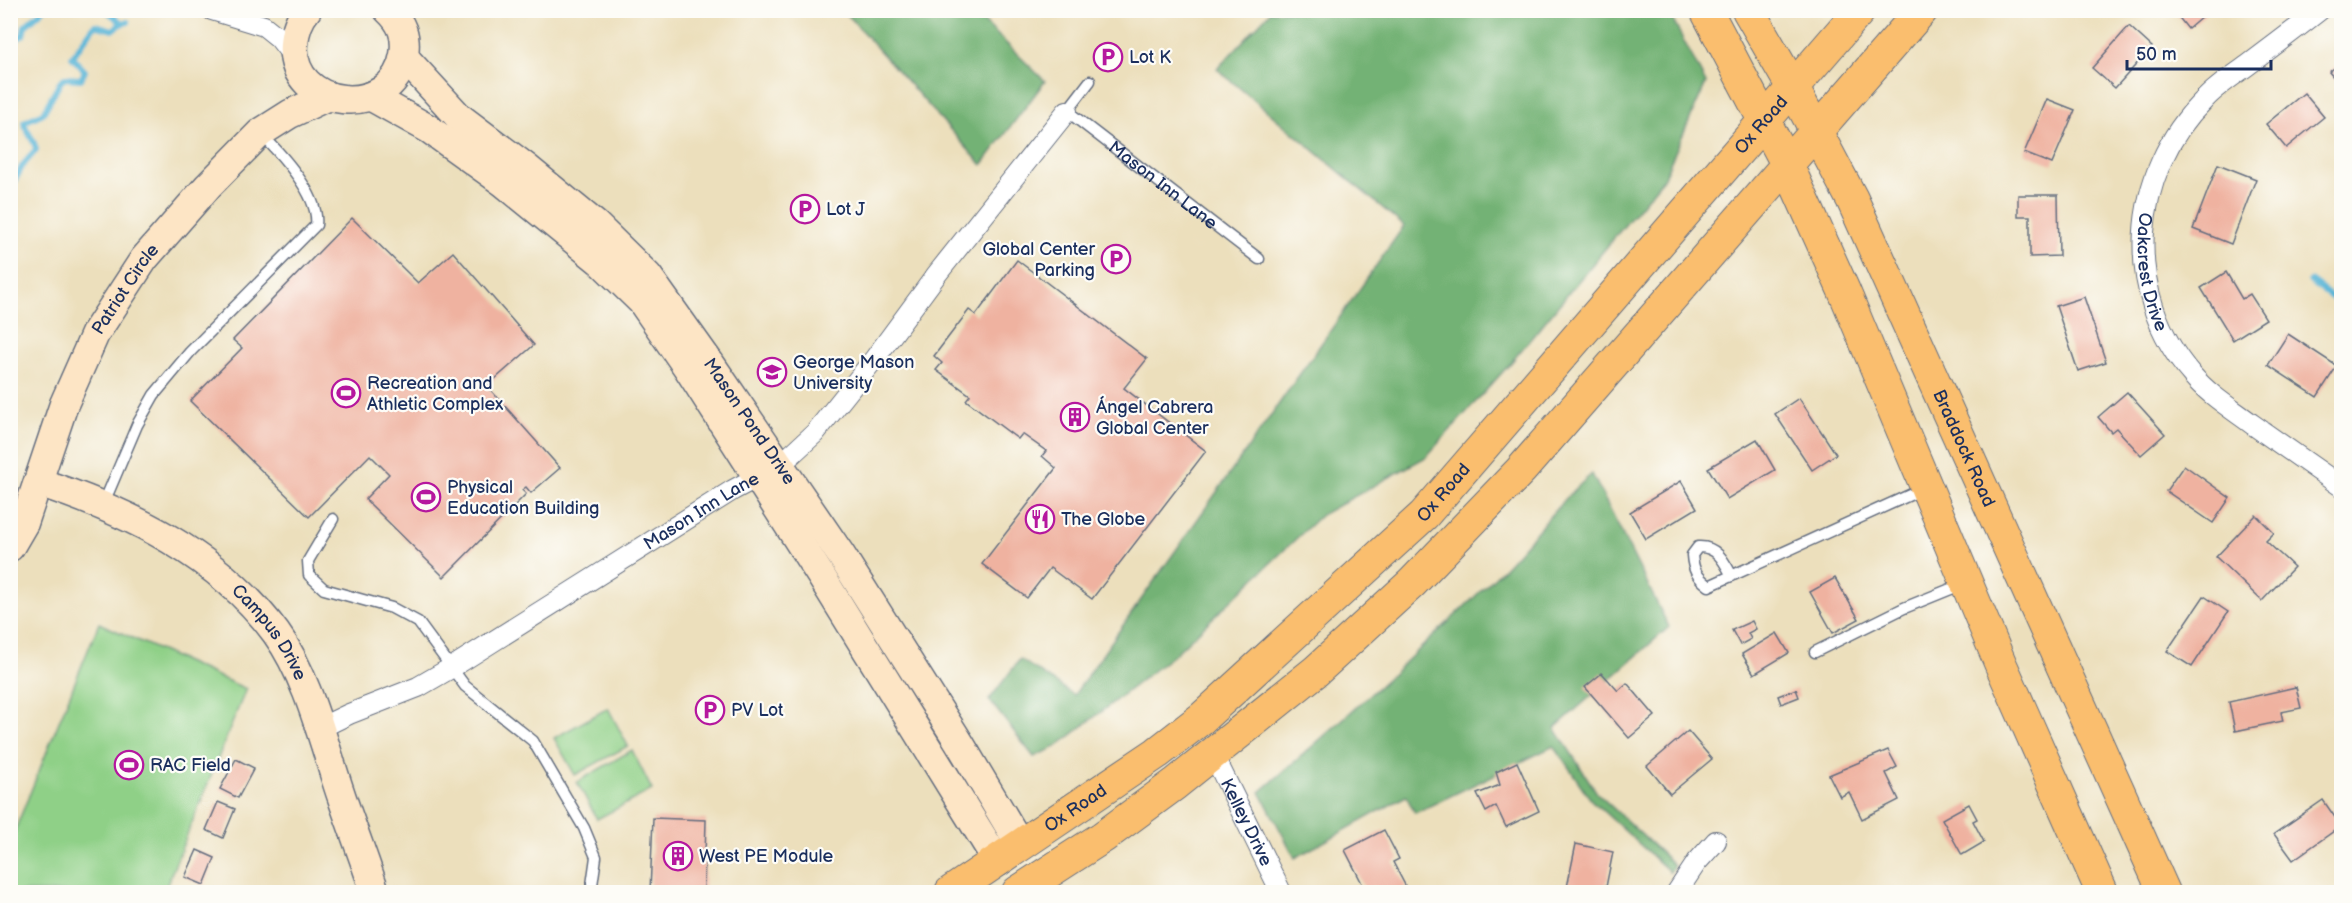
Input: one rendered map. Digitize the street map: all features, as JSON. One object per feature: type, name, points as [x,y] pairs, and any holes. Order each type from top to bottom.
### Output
[{"type":"main road","points":[[1706,10],[1787,164],[1844,291],[1966,583],[2102,892]]},
{"type":"main road","name":"Braddock Road","points":[[1748,10],[1852,199],[2164,892]]},
{"type":"main road","name":"Ox Road","points":[[951,892],[1157,753],[1202,718],[1424,514],[1860,10]]},
{"type":"main road","points":[[1018,892],[1103,837],[1213,754],[1316,671],[1412,583],[1479,515],[1922,10]]},
{"type":"main road","points":[[1213,754],[1214,730],[1221,712],[1253,670]]},
{"type":"main road","points":[[1157,753],[1176,749],[1213,754]]},
{"type":"street","points":[[212,10],[264,26],[279,38],[309,83],[327,96],[352,101],[370,96],[386,87],[397,73],[404,57],[404,40],[397,14]]},
{"type":"street","name":"Oakcrest Drive","points":[[2320,10],[2223,84],[2205,99],[2186,121],[2160,163],[2153,183],[2145,217],[2145,276],[2152,306],[2166,338],[2193,376],[2216,397],[2342,487]]},
{"type":"street","points":[[264,26],[282,24],[304,14]]},
{"type":"street","points":[[260,133],[296,62],[295,36],[304,14]]},
{"type":"street","name":"Mason Pond Drive","points":[[404,57],[459,117],[528,169],[596,225],[648,276],[768,470]]},
{"type":"street","name":"Patriot Circle","points":[[10,547],[24,524],[64,404],[95,334],[144,259],[208,186],[260,133],[290,114],[327,96]]},
{"type":"street","name":"Mason Pond Drive","points":[[370,96],[429,129],[504,183],[601,262],[642,302],[687,367],[854,575],[959,742],[1009,854]]},
{"type":"street","name":"Mason Inn Lane","points":[[320,728],[418,687],[451,668],[768,470],[815,433],[851,390],[937,274],[1067,111]]},
{"type":"street","name":"Campus Drive","points":[[38,482],[102,505],[154,530],[210,565],[245,597],[282,643],[296,668],[320,728],[375,892]]},
{"type":"street","name":"Kelley Drive","points":[[1213,754],[1281,892]]},
{"type":"street","points":[[1677,892],[1697,862],[1716,841]]},
{"type":"lane","name":"Mason Inn Lane","points":[[1090,81],[1067,111],[1259,259]]},
{"type":"lane","points":[[102,505],[137,425],[154,395],[190,352],[316,225],[315,210],[300,181],[284,158],[260,133]]},
{"type":"lane","points":[[1732,576],[1926,487]]},
{"type":"lane","points":[[333,519],[308,561],[309,575],[324,588],[393,608],[418,622],[465,686],[533,741],[584,828],[596,857],[591,892]]},
{"type":"lane","points":[[1815,652],[1904,608],[1966,583]]},
{"type":"green space","points":[[844,11],[973,11],[1045,81],[982,165]]},
{"type":"green space","points":[[1271,11],[1668,11],[1706,83],[1663,179],[1509,365],[1426,457],[1321,515],[1176,653],[1056,747],[1034,757],[989,700],[1020,659],[1074,695],[1404,226],[1217,69]]},
{"type":"green space","points":[[1592,474],[1669,627],[1555,728],[1597,793],[1674,865],[1670,872],[1591,800],[1554,746],[1415,813],[1406,796],[1295,858],[1260,792],[1321,739],[1470,601],[1511,561],[1567,497]]},
{"type":"green space","name":"RAC Field","points":[[99,623],[246,689],[164,892],[11,892],[11,840]]},
{"type":"green space","points":[[608,708],[628,746],[575,775],[554,738]]},
{"type":"green space","points":[[632,750],[652,790],[597,819],[577,782]]},
{"type":"building","points":[[2173,10],[2210,10],[2188,29]]},
{"type":"building","points":[[2129,26],[2152,47],[2115,88],[2092,68]]},
{"type":"building","points":[[2342,62],[2342,87],[2329,72]]},
{"type":"building","points":[[2304,93],[2324,117],[2286,148],[2266,124]]},
{"type":"building","points":[[2047,99],[2075,110],[2052,164],[2024,153]]},
{"type":"building","points":[[2218,164],[2256,179],[2231,244],[2193,229]]},
{"type":"building","points":[[2018,195],[2058,195],[2059,256],[2030,257],[2030,216],[2018,216]]},
{"type":"building","name":"Recreation and Athletic Complex","points":[[352,218],[418,283],[453,252],[534,345],[487,386],[560,468],[531,493],[526,487],[522,490],[526,494],[444,577],[365,499],[389,474],[370,455],[309,517],[190,401],[242,348],[233,340]]},
{"type":"building","name":"Ángel Cabrera Global Center","points":[[1017,260],[1147,359],[1124,388],[1206,451],[1092,599],[1050,568],[1027,598],[982,564],[1056,468],[1042,456],[1046,451],[1022,434],[1018,439],[966,400],[970,395],[936,370],[942,363],[934,356],[969,310],[976,315]]},
{"type":"building","points":[[2226,272],[2242,299],[2250,294],[2266,319],[2233,340],[2201,288]]},
{"type":"building","points":[[2084,297],[2106,362],[2078,371],[2056,306]]},
{"type":"building","points":[[2288,334],[2337,366],[2317,397],[2268,365]]},
{"type":"building","points":[[2127,392],[2165,434],[2141,455],[2116,428],[2111,432],[2098,417]]},
{"type":"building","points":[[1799,398],[1836,454],[1812,470],[1775,414]]},
{"type":"building","points":[[1757,439],[1775,470],[1727,499],[1708,468]]},
{"type":"building","points":[[2184,465],[2230,498],[2213,523],[2166,491]]},
{"type":"building","points":[[1681,481],[1697,508],[1646,539],[1630,512]]},
{"type":"building","points":[[2256,515],[2274,533],[2266,541],[2294,567],[2262,601],[2216,557]]},
{"type":"building","points":[[1835,578],[1859,619],[1833,633],[1810,592]]},
{"type":"building","points":[[2204,596],[2228,612],[2192,667],[2167,651]]},
{"type":"building","points":[[1752,621],[1756,629],[1748,633],[1751,639],[1740,645],[1732,630]]},
{"type":"building","points":[[1777,633],[1789,653],[1754,674],[1742,654]]},
{"type":"building","points":[[1602,673],[1618,691],[1627,683],[1655,716],[1629,738],[1585,687]]},
{"type":"building","points":[[2296,687],[2301,708],[2281,712],[2283,721],[2235,731],[2229,702]]},
{"type":"building","points":[[1796,689],[1799,697],[1781,704],[1778,696]]},
{"type":"building","points":[[1688,731],[1712,759],[1670,794],[1647,766]]},
{"type":"building","points":[[1888,750],[1897,767],[1886,773],[1899,800],[1862,819],[1849,792],[1840,797],[1829,775]]},
{"type":"building","points":[[236,759],[254,768],[238,798],[220,789]]},
{"type":"building","points":[[1517,762],[1539,811],[1506,827],[1496,806],[1486,812],[1477,794],[1500,785],[1496,772]]},
{"type":"building","points":[[2323,800],[2341,826],[2293,860],[2274,834]]},
{"type":"building","points":[[218,802],[235,809],[223,838],[206,830]]},
{"type":"building","points":[[1969,804],[1977,819],[1973,821],[1984,842],[1962,855],[1942,819]]},
{"type":"building","name":"West PE Module","points":[[653,818],[706,820],[704,892],[650,892]]},
{"type":"building","points":[[1384,830],[1399,859],[1393,862],[1406,887],[1397,892],[1376,892],[1373,886],[1365,889],[1345,850]]},
{"type":"building","points":[[1576,844],[1613,852],[1605,892],[1566,892]]},
{"type":"building","points":[[197,850],[215,858],[204,885],[185,877]]},
{"type":"waterway","points":[[10,42],[23,35],[25,26],[43,10]]},
{"type":"waterway","points":[[106,10],[122,23]]},
{"type":"waterway","points":[[10,189],[23,165],[36,150],[24,122],[43,113],[61,81],[65,78],[81,79],[85,71],[72,57],[95,25],[113,30],[122,23],[128,22]]},
{"type":"waterway","points":[[2310,281],[2342,305]]},
{"type":"place","name":"Lot K","points":[[1108,57]]},
{"type":"place","name":"Lot J","points":[[805,209]]},
{"type":"place","name":"Global Center Parking","points":[[1116,259]]},
{"type":"place","name":"George Mason University","points":[[772,372]]},
{"type":"place","name":"Recreation and Athletic Complex","points":[[346,393]]},
{"type":"place","name":"Ángel Cabrera Global Center","points":[[1075,417]]},
{"type":"place","name":"Physical Education Building","points":[[426,497]]},
{"type":"place","name":"The Globe","points":[[1040,519]]},
{"type":"place","name":"PV Lot","points":[[710,710]]},
{"type":"place","name":"RAC Field","points":[[129,765]]},
{"type":"place","name":"West PE Module","points":[[678,856]]}]
